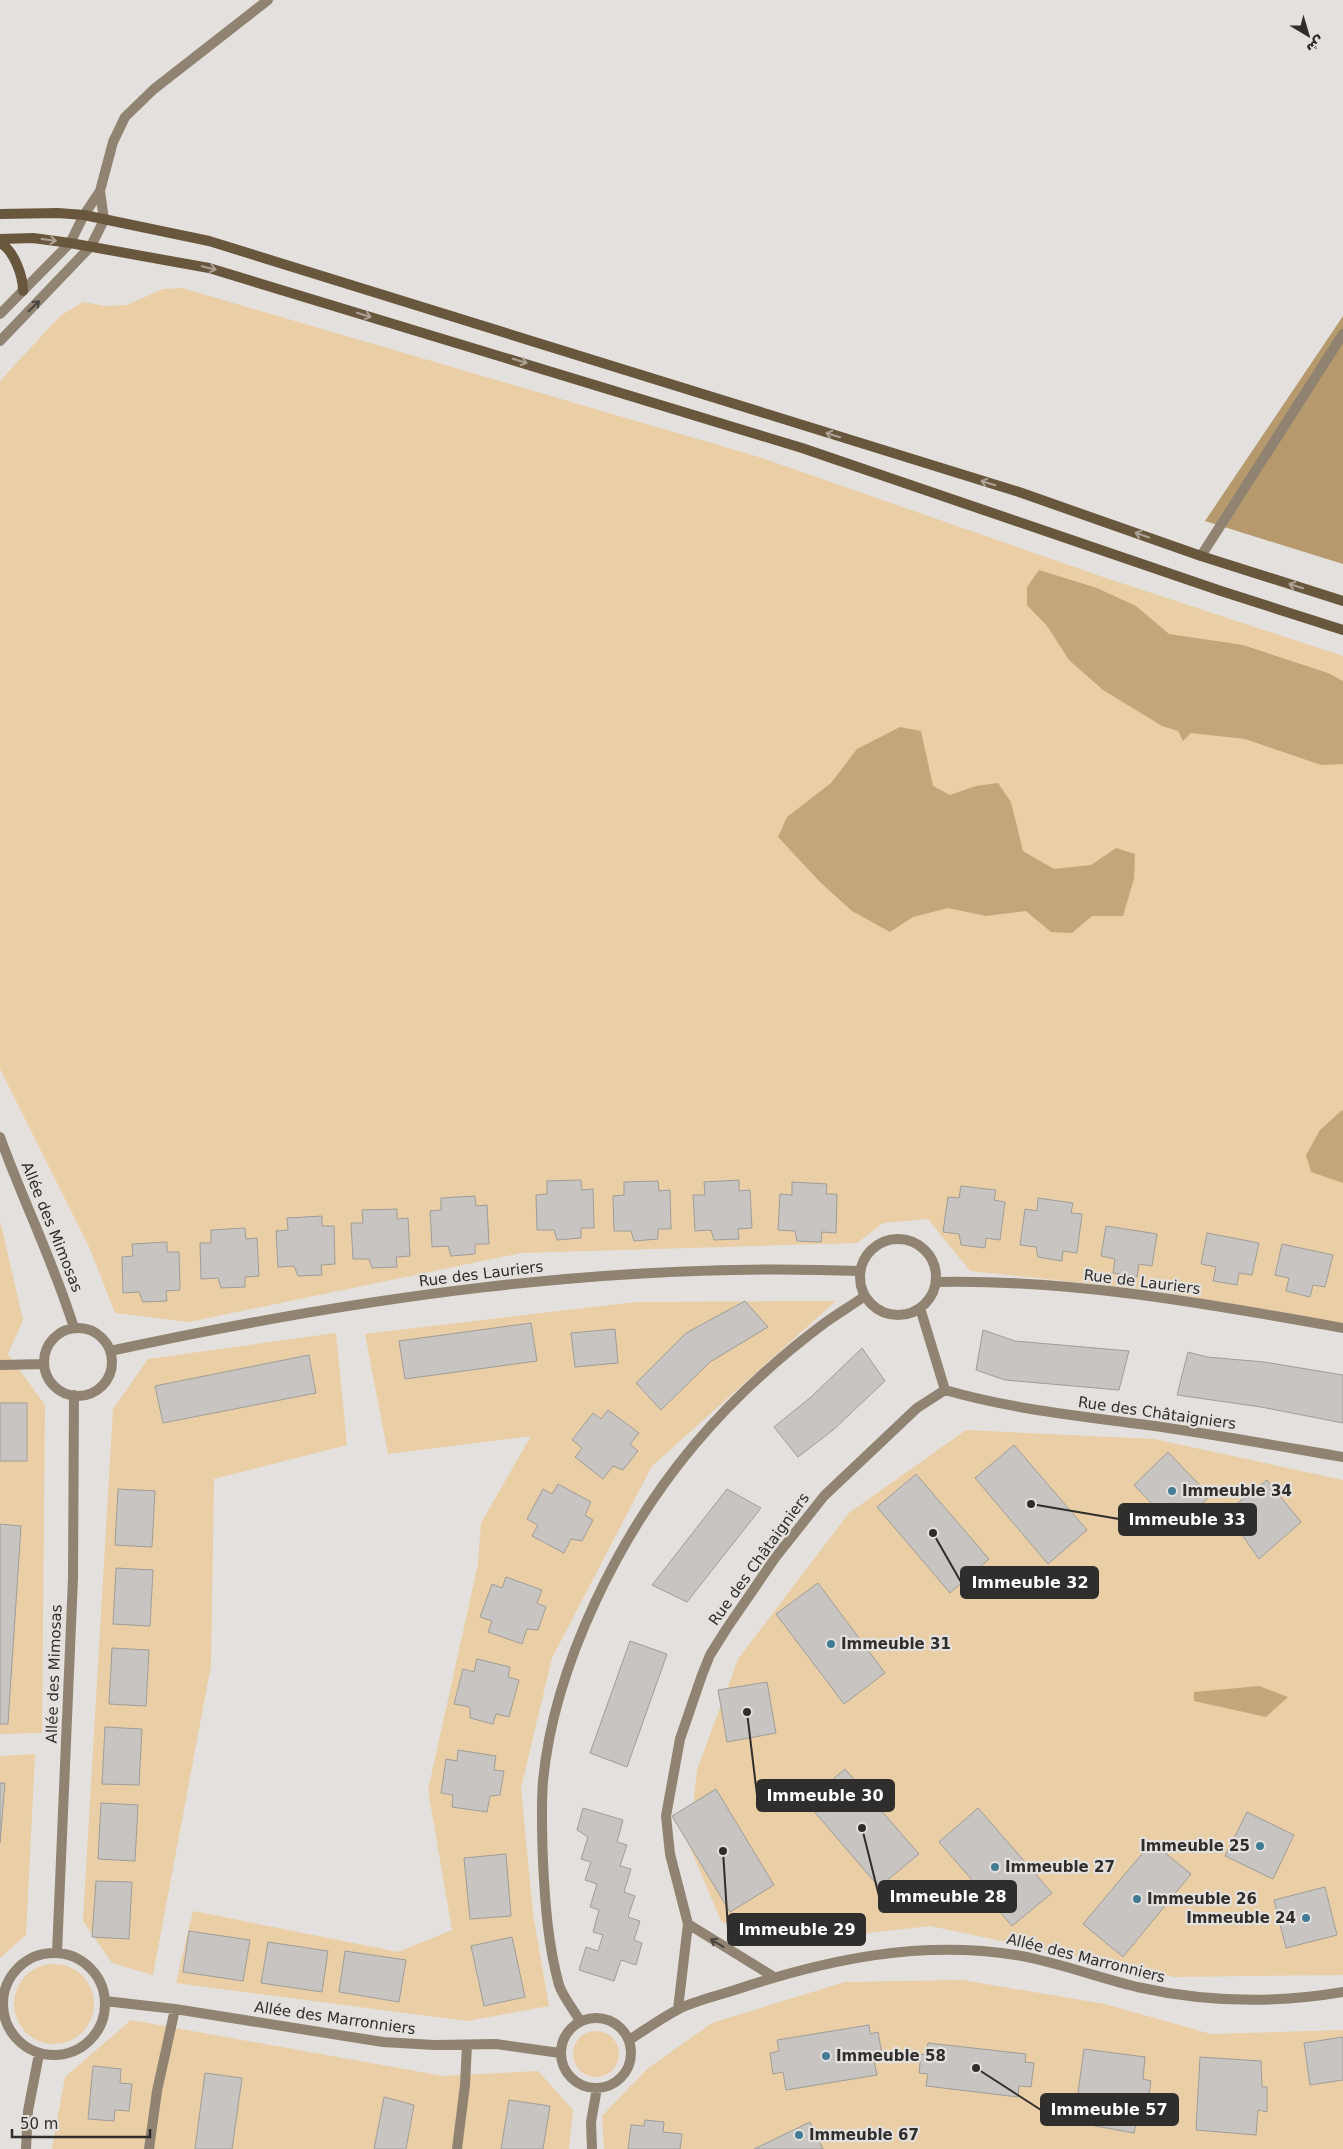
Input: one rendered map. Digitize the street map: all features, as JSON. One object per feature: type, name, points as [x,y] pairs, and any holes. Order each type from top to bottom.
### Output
[{"type":"street","points":[[0,314],[70,243],[84,215],[100,191],[113,142],[125,117],[154,89],[268,0]]},
{"type":"street","points":[[0,341],[91,246],[104,220],[100,191]]},
{"type":"street","points":[[0,214],[58,213],[84,215],[209,241],[1018,492],[1202,556],[1343,601]]},
{"type":"street","points":[[0,239],[33,238],[70,243],[209,268],[802,448],[1212,588],[1343,630]]},
{"type":"street","points":[[0,243],[4,245],[18,267],[23,290]]},
{"type":"street","points":[[1202,556],[1343,334]]},
{"type":"street","name":"Allée des Mimosas","points":[[0,1137],[18,1186],[65,1297],[74,1328]]},
{"type":"street","points":[[907,1239],[924,1248],[932,1258],[936,1270],[936,1282],[931,1297],[920,1308],[910,1314],[893,1315],[877,1309],[865,1296],[860,1284],[860,1271],[868,1254],[877,1245],[888,1240],[907,1239]]},
{"type":"street","name":"Rue des Lauriers","points":[[110,1351],[244,1323],[349,1306],[582,1276],[799,1269],[860,1271]]},
{"type":"street","name":"Rue de Lauriers","points":[[936,1282],[987,1281],[1096,1290],[1195,1303],[1343,1328]]},
{"type":"street","points":[[580,2021],[559,1986],[550,1943],[546,1915],[542,1818],[543,1781],[550,1740],[560,1698],[581,1638],[602,1591],[637,1526],[673,1472],[696,1443],[772,1368],[827,1322],[865,1296]]},
{"type":"street","points":[[920,1308],[945,1390]]},
{"type":"street","points":[[74,1328],[94,1332],[104,1340],[110,1351],[112,1367],[106,1381],[90,1394],[74,1396],[63,1392],[47,1376],[44,1364],[45,1353],[53,1339],[62,1332],[74,1328]]},
{"type":"street","points":[[0,1365],[44,1364]]},
{"type":"street","name":"Rue des Châtaigniers","points":[[688,1924],[670,1854],[666,1816],[680,1739],[691,1701],[710,1655],[775,1558],[824,1496],[917,1408],[945,1390],[994,1403],[1041,1412],[1149,1425],[1343,1457]]},
{"type":"street","name":"Allée des Mimosas","points":[[57,1953],[73,1578],[74,1396]]},
{"type":"street","points":[[678,2009],[688,1924],[774,1978]]},
{"type":"street","name":"Allée des Marronniers","points":[[629,2040],[678,2009],[774,1978],[838,1960],[873,1954],[957,1949],[1018,1955],[1134,1986],[1201,1998],[1268,1999],[1343,1992]]},
{"type":"street","points":[[57,1953],[76,1958],[93,1970],[103,1988],[105,2001],[104,2015],[99,2028],[86,2045],[60,2056],[39,2054],[26,2048],[10,2032],[4,2018],[2,1996],[7,1982],[22,1964],[42,1954],[57,1953]]},
{"type":"street","name":"Allée des Marronniers","points":[[105,2001],[175,2009],[383,2042],[467,2045],[496,2044],[560,2052]]},
{"type":"street","points":[[149,2149],[157,2091],[175,2009]]},
{"type":"street","points":[[592,2018],[609,2020],[623,2030],[629,2040],[631,2058],[627,2070],[614,2083],[597,2088],[584,2086],[573,2080],[565,2071],[560,2052],[568,2031],[580,2021],[592,2018]]},
{"type":"street","points":[[456,2149],[465,2085],[467,2045]]},
{"type":"street","points":[[26,2149],[28,2111],[39,2054]]},
{"type":"street","points":[[592,2149],[591,2122],[597,2088]]},
{"type":"shaded area","points":[[182,288],[759,457],[1103,577],[1343,656],[1343,1325],[1159,1291],[970,1271],[928,1219],[883,1223],[857,1243],[521,1253],[189,1322],[115,1313],[90,1249],[0,1069],[0,381],[60,316],[83,302],[105,306],[127,305],[163,289]]},
{"type":"shaded area","points":[[1343,316],[1343,564],[1205,521]]},
{"type":"shaded area","points":[[1039,570],[1097,588],[1136,606],[1169,634],[1243,645],[1328,673],[1343,681],[1343,764],[1321,765],[1245,739],[1191,733],[1183,741],[1178,731],[1162,726],[1103,690],[1069,660],[1047,626],[1027,605],[1027,587]]},
{"type":"shaded area","points":[[900,727],[921,731],[933,786],[950,795],[976,786],[998,783],[1011,802],[1023,851],[1054,869],[1091,865],[1116,848],[1135,854],[1134,879],[1123,916],[1092,916],[1072,933],[1051,932],[1026,911],[986,916],[948,908],[913,917],[890,932],[852,911],[820,882],[778,837],[787,817],[831,783],[857,749]]},
{"type":"shaded area","points":[[1342,1110],[1343,1183],[1311,1172],[1306,1155],[1320,1130]]},
{"type":"shaded area","points":[[0,1220],[23,1320],[8,1354],[45,1405],[42,1733],[0,1734]]},
{"type":"shaded area","points":[[836,1301],[652,1466],[552,1658],[521,1788],[533,1914],[549,2006],[467,2021],[176,1983],[193,1911],[398,1952],[452,1930],[428,1790],[478,1564],[481,1523],[531,1436],[388,1454],[365,1334],[635,1302]]},
{"type":"shaded area","points":[[336,1333],[347,1445],[214,1479],[211,1665],[153,1975],[112,1963],[83,1921],[113,1409],[148,1359]]},
{"type":"shaded area","points":[[966,1430],[1154,1439],[1343,1480],[1343,1975],[1175,1977],[930,1926],[770,1944],[721,1921],[689,1845],[697,1770],[738,1659],[849,1513]]},
{"type":"shaded area","points":[[1259,1686],[1288,1697],[1266,1717],[1194,1701],[1194,1692]]},
{"type":"shaded area","points":[[35,1754],[26,1935],[0,1958],[0,1756]]},
{"type":"shaded area","points":[[54,1964],[69,1967],[82,1976],[91,1989],[94,2004],[91,2019],[82,2032],[69,2041],[54,2044],[39,2041],[26,2032],[17,2019],[14,2004],[17,1989],[26,1976],[39,1967]]},
{"type":"shaded area","points":[[962,1980],[1105,2004],[1211,2034],[1343,2030],[1343,2149],[604,2149],[602,2116],[647,2069],[712,2023],[845,1982]]},
{"type":"shaded area","points":[[131,2020],[443,2076],[538,2071],[573,2110],[569,2149],[52,2149],[65,2077]]},
{"type":"shaded area","points":[[601,2031],[605,2032],[615,2041],[618,2045],[618,2063],[609,2073],[601,2077],[591,2077],[583,2073],[574,2063],[573,2049],[577,2041],[587,2032]]},
{"type":"building","points":[[581,1180],[582,1190],[593,1189],[594,1228],[581,1228],[581,1238],[557,1240],[554,1230],[537,1230],[536,1195],[547,1194],[547,1181]]},
{"type":"building","points":[[739,1180],[739,1191],[750,1190],[752,1228],[738,1229],[739,1239],[714,1240],[711,1230],[695,1231],[693,1195],[705,1195],[704,1182]]},
{"type":"building","points":[[658,1181],[659,1191],[670,1190],[671,1229],[658,1229],[658,1239],[634,1241],[631,1231],[614,1231],[613,1196],[624,1195],[624,1182]]},
{"type":"building","points":[[792,1182],[827,1184],[826,1194],[837,1194],[836,1233],[822,1232],[821,1242],[797,1241],[795,1231],[778,1230],[780,1194],[792,1195]]},
{"type":"building","points":[[961,1186],[996,1190],[994,1200],[1005,1202],[1000,1240],[986,1238],[985,1248],[961,1245],[959,1234],[943,1232],[948,1197],[959,1198]]},
{"type":"building","points":[[475,1196],[476,1206],[487,1205],[489,1244],[475,1244],[475,1254],[451,1256],[448,1246],[432,1247],[430,1211],[441,1210],[441,1198]]},
{"type":"building","points":[[1038,1198],[1073,1203],[1071,1213],[1082,1214],[1077,1253],[1063,1251],[1062,1261],[1038,1257],[1036,1247],[1020,1245],[1025,1209],[1037,1211]]},
{"type":"building","points":[[397,1209],[397,1219],[408,1218],[410,1256],[396,1257],[397,1267],[372,1268],[369,1259],[353,1259],[351,1223],[363,1223],[362,1210]]},
{"type":"building","points":[[322,1216],[322,1226],[334,1226],[335,1264],[321,1265],[322,1275],[298,1276],[294,1266],[278,1267],[276,1231],[288,1230],[287,1218]]},
{"type":"building","points":[[1106,1226],[1157,1234],[1152,1266],[1139,1264],[1137,1277],[1113,1273],[1115,1259],[1101,1256]]},
{"type":"building","points":[[245,1228],[246,1239],[257,1238],[259,1276],[245,1277],[245,1287],[221,1288],[218,1278],[201,1279],[200,1243],[211,1243],[211,1230]]},
{"type":"building","points":[[1207,1233],[1259,1243],[1252,1275],[1239,1273],[1237,1285],[1213,1281],[1216,1267],[1201,1264]]},
{"type":"building","points":[[167,1242],[167,1252],[179,1252],[180,1290],[166,1291],[167,1301],[143,1302],[139,1292],[123,1293],[122,1257],[133,1256],[132,1244]]},
{"type":"building","points":[[1282,1244],[1333,1255],[1325,1287],[1313,1285],[1310,1297],[1286,1291],[1289,1278],[1275,1275]]},
{"type":"building","points":[[745,1301],[768,1327],[710,1362],[661,1410],[636,1383],[686,1333]]},
{"type":"building","points":[[531,1323],[537,1361],[405,1379],[399,1341]]},
{"type":"building","points":[[615,1329],[618,1363],[575,1367],[571,1333]]},
{"type":"building","points":[[983,1330],[1015,1341],[1129,1351],[1119,1390],[1005,1380],[976,1370]]},
{"type":"building","points":[[862,1348],[885,1381],[833,1430],[798,1457],[774,1427],[811,1397]]},
{"type":"building","points":[[1188,1352],[1207,1357],[1264,1362],[1343,1375],[1343,1423],[1261,1407],[1177,1395]]},
{"type":"building","points":[[309,1355],[316,1393],[163,1423],[155,1386]]},
{"type":"building","points":[[0,1403],[27,1403],[27,1461],[0,1461]]},
{"type":"building","points":[[608,1410],[639,1433],[630,1444],[638,1451],[623,1470],[613,1466],[603,1479],[575,1457],[582,1448],[572,1440],[593,1413],[601,1419]]},
{"type":"building","points":[[1014,1445],[1087,1530],[1048,1564],[975,1478]]},
{"type":"building","name":"Immeuble 34","points":[[1168,1452],[1210,1496],[1176,1529],[1134,1485]]},
{"type":"building","points":[[916,1474],[989,1559],[950,1593],[877,1507]]},
{"type":"building","points":[[1267,1480],[1301,1522],[1259,1559],[1226,1512]]},
{"type":"building","points":[[558,1484],[591,1502],[585,1515],[593,1520],[582,1541],[571,1539],[564,1553],[532,1536],[538,1525],[527,1519],[543,1489],[552,1494]]},
{"type":"building","points":[[118,1489],[155,1491],[152,1547],[115,1545]]},
{"type":"building","points":[[727,1489],[761,1508],[687,1602],[652,1585]]},
{"type":"building","points":[[0,1524],[21,1526],[8,1724],[0,1724]]},
{"type":"building","points":[[116,1568],[153,1570],[150,1626],[113,1624]]},
{"type":"building","points":[[506,1577],[542,1590],[537,1603],[546,1607],[538,1630],[527,1629],[522,1644],[488,1632],[492,1621],[480,1617],[492,1584],[502,1588]]},
{"type":"building","name":"Immeuble 31","points":[[818,1583],[885,1673],[844,1704],[776,1614]]},
{"type":"building","points":[[630,1641],[667,1654],[627,1767],[590,1753]]},
{"type":"building","points":[[112,1648],[149,1650],[146,1706],[109,1704]]},
{"type":"building","points":[[477,1659],[510,1667],[508,1677],[519,1680],[509,1717],[496,1714],[493,1724],[470,1718],[470,1707],[454,1704],[463,1669],[474,1672]]},
{"type":"building","points":[[767,1682],[776,1733],[727,1742],[718,1690]]},
{"type":"building","points":[[105,1727],[142,1729],[139,1785],[102,1784]]},
{"type":"building","points":[[458,1750],[496,1756],[494,1770],[504,1771],[500,1795],[490,1796],[487,1812],[452,1807],[453,1795],[441,1793],[446,1759],[457,1761]]},
{"type":"building","points":[[845,1769],[919,1854],[879,1887],[806,1802]]},
{"type":"building","points":[[0,1783],[5,1783],[0,1843]]},
{"type":"building","points":[[716,1789],[774,1885],[730,1912],[672,1816]]},
{"type":"building","points":[[101,1803],[138,1805],[135,1861],[98,1859]]},
{"type":"building","points":[[583,1808],[623,1820],[617,1842],[627,1845],[620,1866],[631,1869],[624,1892],[635,1896],[628,1917],[640,1921],[634,1940],[642,1943],[636,1965],[621,1960],[614,1981],[579,1970],[586,1947],[598,1951],[603,1935],[593,1932],[599,1910],[590,1907],[597,1884],[585,1880],[591,1862],[581,1859],[588,1837],[577,1830]]},
{"type":"building","name":"Immeuble 27","points":[[978,1808],[1052,1893],[1012,1926],[939,1842]]},
{"type":"building","name":"Immeuble 25","points":[[1247,1812],[1294,1835],[1273,1879],[1225,1856]]},
{"type":"building","name":"Immeuble 26","points":[[1152,1842],[1191,1874],[1123,1957],[1083,1924]]},
{"type":"building","points":[[506,1854],[511,1916],[470,1919],[464,1858]]},
{"type":"building","points":[[96,1881],[132,1882],[129,1939],[92,1937]]},
{"type":"building","name":"Immeuble 24","points":[[1325,1887],[1337,1935],[1286,1948],[1274,1900]]},
{"type":"building","points":[[189,1931],[250,1940],[243,1981],[183,1972]]},
{"type":"building","points":[[512,1937],[525,1997],[484,2006],[471,1946]]},
{"type":"building","points":[[268,1942],[328,1951],[322,1992],[261,1983]]},
{"type":"building","points":[[345,1951],[406,1960],[399,2002],[339,1992]]},
{"type":"building","name":"Immeuble 58","points":[[869,2025],[870,2034],[878,2032],[883,2059],[874,2061],[877,2075],[786,2090],[783,2072],[773,2074],[770,2053],[779,2051],[777,2040]]},
{"type":"building","points":[[1343,2037],[1343,2080],[1310,2085],[1304,2043]]},
{"type":"building","points":[[928,2043],[1026,2054],[1025,2062],[1034,2063],[1031,2087],[1019,2086],[1018,2097],[926,2086],[928,2074],[919,2073],[921,2054],[926,2055]]},
{"type":"building","points":[[1084,2049],[1145,2057],[1143,2079],[1151,2081],[1147,2108],[1140,2107],[1134,2133],[1074,2122]]},
{"type":"building","points":[[1200,2057],[1261,2061],[1262,2087],[1267,2087],[1267,2112],[1258,2110],[1256,2135],[1196,2130]]},
{"type":"building","points":[[93,2066],[121,2069],[120,2083],[132,2084],[129,2111],[115,2110],[114,2121],[88,2119]]},
{"type":"building","points":[[205,2073],[242,2078],[232,2149],[195,2149]]},
{"type":"building","points":[[384,2097],[414,2105],[406,2149],[374,2149]]},
{"type":"building","points":[[509,2100],[550,2106],[543,2149],[501,2149]]},
{"type":"building","points":[[645,2120],[664,2122],[663,2132],[682,2134],[680,2149],[628,2149],[631,2125],[644,2126]]},
{"type":"building","name":"Immeuble 67","points":[[810,2122],[823,2149],[754,2149]]},
{"type":"place","name":"Immeuble 34","points":[[1172,1491]]},
{"type":"place","name":"Immeuble 33","points":[[1031,1504]]},
{"type":"place","name":"Immeuble 32","points":[[933,1533]]},
{"type":"place","name":"Immeuble 31","points":[[831,1644]]},
{"type":"place","name":"Immeuble 30","points":[[747,1712]]},
{"type":"place","name":"Immeuble 28","points":[[862,1828]]},
{"type":"place","name":"Immeuble 25","points":[[1260,1846]]},
{"type":"place","name":"Immeuble 29","points":[[723,1851]]},
{"type":"place","name":"Immeuble 27","points":[[995,1867]]},
{"type":"place","name":"Immeuble 26","points":[[1137,1899]]},
{"type":"place","name":"Immeuble 24","points":[[1306,1918]]},
{"type":"place","name":"Immeuble 58","points":[[826,2056]]},
{"type":"place","name":"Immeuble 57","points":[[976,2068]]},
{"type":"place","name":"Immeuble 67","points":[[799,2135]]}]
